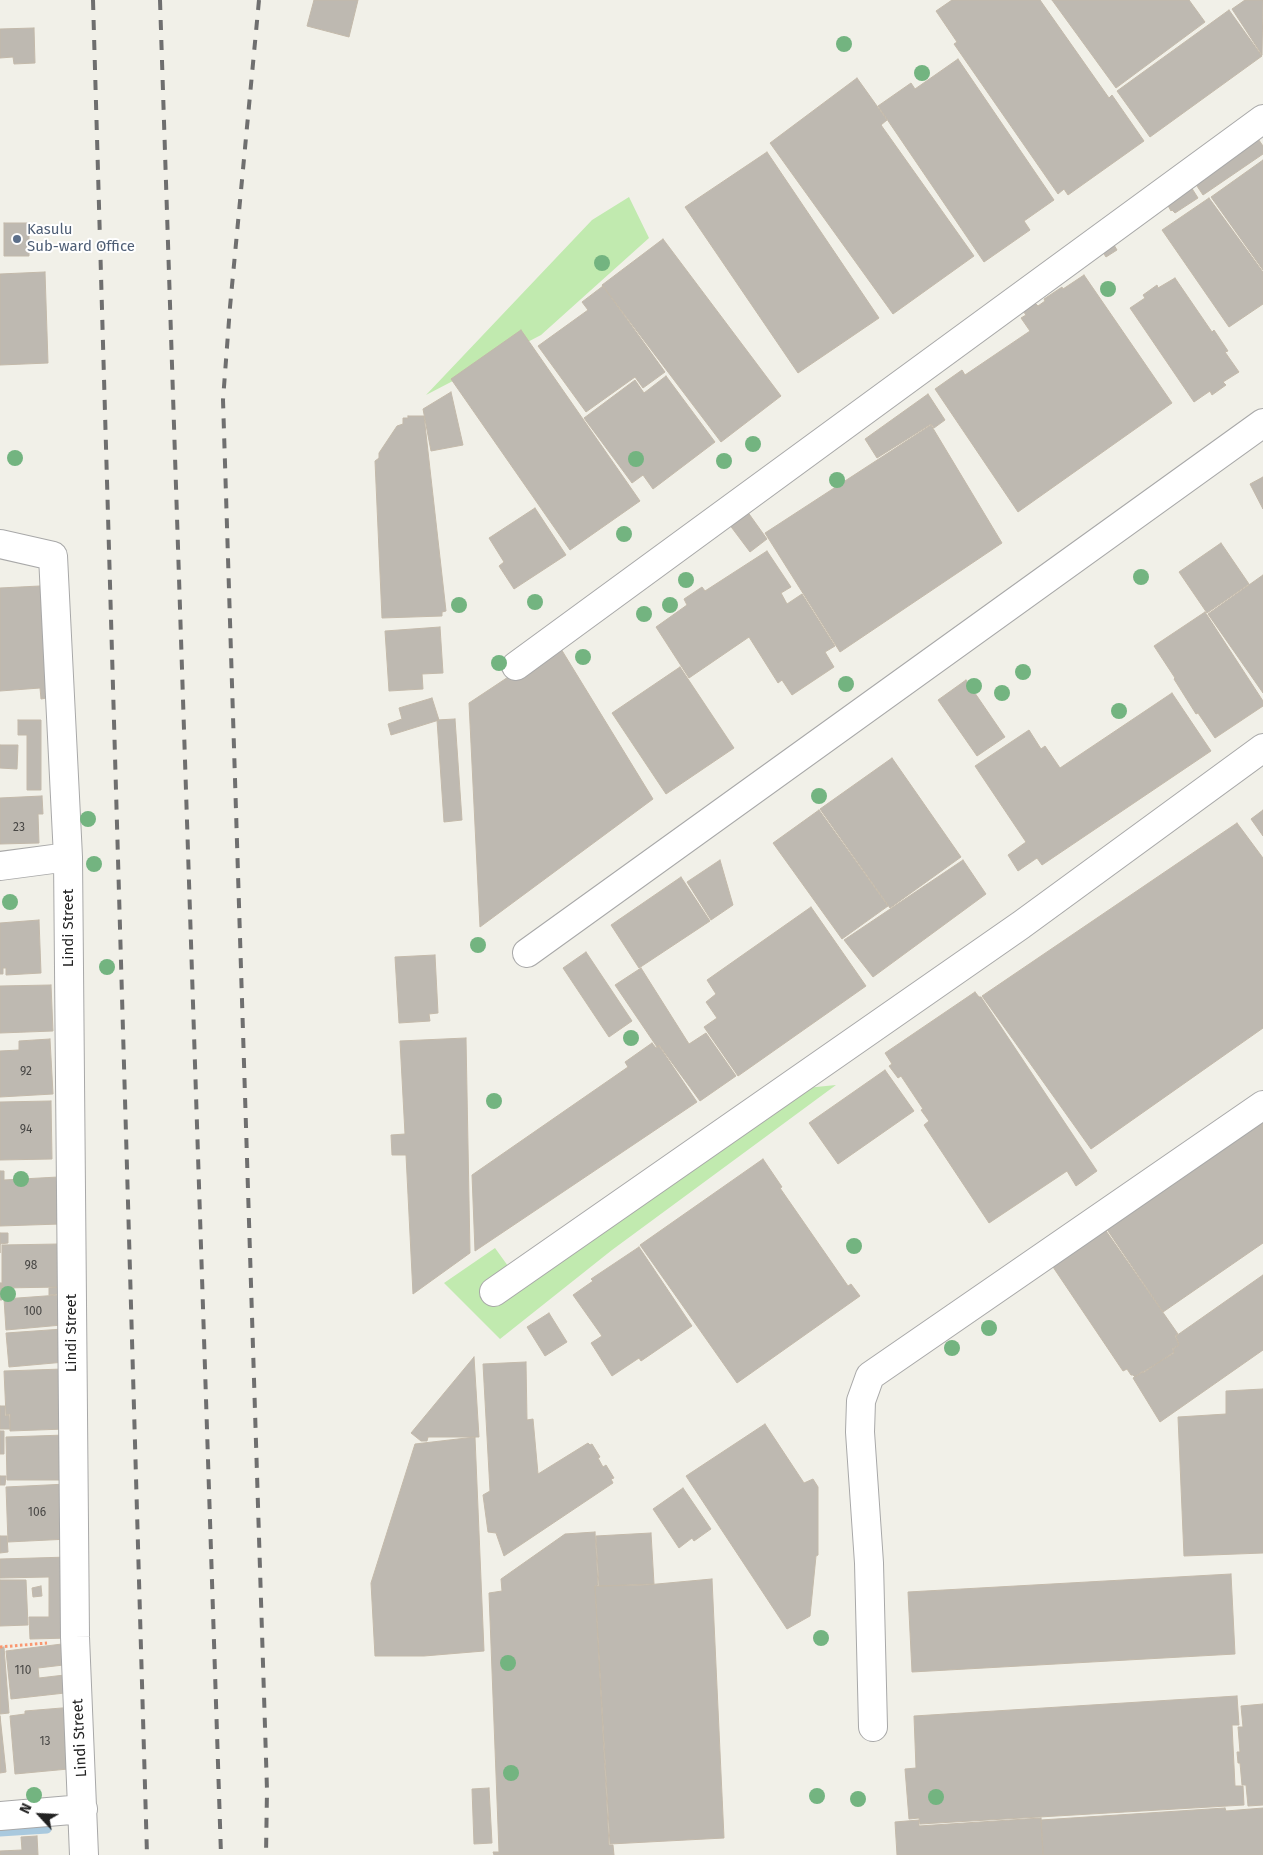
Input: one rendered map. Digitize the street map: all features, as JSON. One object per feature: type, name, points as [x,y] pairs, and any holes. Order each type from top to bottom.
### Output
[{"type":"street","points":[[516,666],[1263,119]]},
{"type":"street","points":[[527,953],[1263,423]]},
{"type":"street","name":"Lindi Street","points":[[0,544],[53,556],[68,857],[74,1637],[84,1855]]},
{"type":"street","points":[[494,1292],[1021,925],[1263,748]]},
{"type":"street","points":[[0,866],[68,857]]},
{"type":"street","points":[[873,1727],[869,1563],[860,1432],[862,1401],[870,1376],[1263,1105]]},
{"type":"street","points":[[0,1816],[83,1809]]},
{"type":"path","points":[[0,1646],[69,1641],[74,1637]]},
{"type":"green space","points":[[629,197],[649,238],[541,335],[426,395],[592,220]]},
{"type":"green space","points":[[836,1085],[612,1250],[500,1339],[444,1283],[495,1248],[508,1266],[756,1093]]},
{"type":"building","points":[[314,0],[358,0],[349,37],[307,26]]},
{"type":"building","points":[[952,0],[1040,0],[1109,98],[1112,95],[1144,141],[1068,195],[1064,189],[1058,194],[954,44],[957,42],[936,11]]},
{"type":"building","points":[[1052,0],[1189,0],[1205,22],[1116,88]]},
{"type":"building","points":[[1245,0],[1263,0],[1262,55],[1232,9]]},
{"type":"building","points":[[1229,10],[1262,56],[1150,137],[1117,91]]},
{"type":"building","points":[[34,28],[35,63],[14,64],[13,57],[0,58],[0,29]]},
{"type":"building","points":[[958,59],[1054,200],[1024,221],[1030,230],[984,262],[878,106],[911,83],[915,89]]},
{"type":"building","points":[[857,78],[887,120],[881,125],[974,256],[893,314],[770,143]]},
{"type":"building","points":[[1254,133],[1263,146],[1263,154],[1203,195],[1191,177]]},
{"type":"building","points":[[767,152],[879,318],[798,373],[685,207]]},
{"type":"building","points":[[1263,160],[1263,270],[1211,197]]},
{"type":"building","points":[[1186,179],[1198,198],[1175,213],[1171,211],[1166,202]]},
{"type":"building","points":[[1209,198],[1263,272],[1263,304],[1229,327],[1162,230]]},
{"type":"building","name":"Kasulu Sub-ward Office","points":[[4,223],[29,223],[29,256],[4,256]]},
{"type":"building","points":[[663,239],[781,396],[721,442],[602,285]]},
{"type":"building","points":[[1111,240],[1117,250],[1106,257],[1100,248]]},
{"type":"building","points":[[45,272],[48,363],[0,365],[0,274]]},
{"type":"building","points":[[1084,275],[1172,403],[1018,512],[935,389],[962,370],[965,375],[1030,331],[1021,318],[1026,315],[1023,311],[1035,303],[1038,306],[1045,301],[1044,299]]},
{"type":"building","points":[[1175,278],[1212,332],[1214,330],[1228,351],[1225,352],[1239,372],[1223,382],[1226,385],[1212,395],[1210,391],[1194,402],[1130,308],[1145,298],[1143,295],[1157,285],[1158,288]]},
{"type":"building","points":[[603,286],[665,372],[643,388],[635,377],[586,412],[538,346],[588,310],[582,302]]},
{"type":"building","points":[[521,330],[640,501],[570,550],[451,379]]},
{"type":"building","points":[[666,376],[715,442],[653,489],[643,475],[632,483],[584,418],[635,380],[644,393]]},
{"type":"building","points":[[451,392],[463,445],[431,451],[423,409]]},
{"type":"building","points":[[928,394],[945,420],[934,428],[931,424],[877,458],[865,439]]},
{"type":"building","points":[[408,416],[424,416],[446,611],[442,612],[442,616],[382,618],[375,461],[379,458],[379,453],[397,426],[403,424],[403,418],[408,418]]},
{"type":"building","points":[[931,425],[1002,543],[840,652],[765,533]]},
{"type":"building","points":[[1263,477],[1263,509],[1250,484]]},
{"type":"building","points":[[535,508],[566,555],[514,589],[499,566],[504,562],[489,538]]},
{"type":"building","points":[[747,511],[767,539],[750,552],[729,524]]},
{"type":"building","points":[[1221,543],[1249,584],[1207,613],[1179,572]]},
{"type":"building","points":[[767,551],[791,587],[781,593],[787,604],[802,594],[835,646],[825,652],[834,667],[792,695],[782,680],[778,683],[749,637],[689,678],[656,627],[687,605],[684,599],[702,587],[705,591]]},
{"type":"building","points":[[1263,575],[1263,693],[1208,614]]},
{"type":"building","points":[[40,586],[43,634],[48,634],[47,698],[41,699],[40,688],[0,691],[0,588]]},
{"type":"building","points":[[1205,612],[1263,701],[1263,706],[1215,738],[1198,713],[1196,714],[1154,646]]},
{"type":"building","points":[[440,627],[443,673],[422,674],[423,689],[389,691],[385,631]]},
{"type":"building","points":[[558,644],[653,799],[480,927],[469,703]]},
{"type":"building","points":[[680,667],[734,748],[666,794],[612,713]]},
{"type":"building","points":[[966,680],[1005,737],[977,756],[938,700]]},
{"type":"building","points":[[1172,693],[1211,751],[1042,865],[1037,858],[1018,871],[1008,855],[1026,842],[975,766],[1029,730],[1041,749],[1045,746],[1060,768]]},
{"type":"building","points":[[432,698],[439,720],[391,735],[388,724],[402,719],[399,708]]},
{"type":"building","points":[[455,719],[462,820],[444,822],[437,720]]},
{"type":"building","points":[[18,720],[41,720],[41,790],[27,790],[27,735],[18,735]]},
{"type":"building","points":[[0,745],[18,745],[17,769],[0,768]]},
{"type":"building","points":[[892,758],[961,857],[890,908],[820,809]]},
{"type":"building","points":[[42,796],[43,814],[38,814],[39,843],[0,844],[0,798]]},
{"type":"building","points":[[819,810],[888,906],[842,939],[773,843]]},
{"type":"building","points":[[1263,810],[1263,836],[1251,819]]},
{"type":"building","points":[[1237,823],[1263,858],[1263,1028],[1091,1149],[982,996]]},
{"type":"building","points":[[720,860],[733,905],[711,920],[687,882]]},
{"type":"building","points":[[963,860],[986,894],[873,977],[844,940]]},
{"type":"building","points":[[681,877],[710,921],[639,968],[611,925]]},
{"type":"building","points":[[811,907],[866,986],[738,1076],[704,1027],[717,1018],[706,1002],[716,994],[707,980]]},
{"type":"building","points":[[39,920],[41,973],[6,975],[6,968],[3,968],[3,974],[0,974],[0,923]]},
{"type":"building","points":[[586,952],[632,1021],[609,1037],[563,968]]},
{"type":"building","points":[[435,955],[438,1013],[429,1014],[430,1021],[399,1023],[395,957]]},
{"type":"building","points":[[641,968],[689,1044],[706,1033],[736,1076],[700,1101],[659,1045],[657,1047],[615,985]]},
{"type":"building","points":[[51,985],[53,1031],[0,1033],[0,986]]},
{"type":"building","points":[[975,992],[981,997],[1097,1171],[1076,1186],[1067,1171],[989,1223],[924,1125],[929,1121],[921,1110],[923,1109],[901,1076],[898,1078],[889,1066],[892,1064],[885,1053]]},
{"type":"building","points":[[466,1038],[470,1253],[413,1294],[406,1155],[392,1155],[391,1135],[405,1134],[400,1041]]},
{"type":"building","points":[[50,1039],[53,1094],[0,1097],[0,1051],[19,1050],[19,1041]]},
{"type":"building","points":[[652,1043],[656,1048],[659,1046],[697,1102],[475,1251],[472,1175],[628,1067],[625,1062]]},
{"type":"building","points":[[885,1070],[914,1111],[838,1164],[809,1123]]},
{"type":"building","points":[[51,1101],[52,1159],[0,1160],[0,1102]]},
{"type":"building","points":[[1263,1117],[1263,1243],[1163,1312],[1106,1228]]},
{"type":"building","points":[[763,1159],[782,1187],[780,1188],[848,1286],[851,1284],[860,1296],[737,1383],[640,1245]]},
{"type":"building","points":[[0,1171],[4,1171],[4,1180],[58,1177],[60,1224],[0,1226]]},
{"type":"building","points":[[1104,1228],[1178,1334],[1175,1336],[1179,1345],[1172,1349],[1174,1352],[1135,1377],[1127,1369],[1123,1371],[1051,1264]]},
{"type":"building","points":[[0,1233],[8,1233],[8,1243],[0,1244]]},
{"type":"building","points":[[59,1244],[60,1287],[2,1288],[2,1245]]},
{"type":"building","points":[[639,1247],[692,1326],[641,1361],[639,1358],[612,1376],[591,1343],[602,1336],[573,1295],[593,1281],[591,1279]]},
{"type":"building","points":[[1263,1275],[1263,1350],[1160,1422],[1133,1378],[1174,1353],[1173,1349],[1179,1345],[1176,1336]]},
{"type":"building","points":[[0,1283],[2,1283],[2,1300],[0,1300]]},
{"type":"building","points":[[59,1287],[59,1294],[49,1295],[49,1288]]},
{"type":"building","points":[[59,1295],[62,1325],[6,1330],[4,1299]]},
{"type":"building","points":[[549,1313],[567,1342],[545,1356],[527,1327]]},
{"type":"building","points":[[63,1329],[65,1362],[9,1367],[6,1333]]},
{"type":"building","points":[[474,1357],[479,1437],[428,1437],[427,1441],[421,1441],[411,1433]]},
{"type":"building","points":[[526,1362],[527,1420],[533,1419],[538,1474],[588,1443],[592,1444],[600,1457],[598,1458],[603,1467],[606,1465],[614,1478],[611,1479],[613,1483],[504,1556],[496,1533],[488,1532],[483,1495],[490,1491],[483,1364]]},
{"type":"building","points":[[63,1369],[65,1429],[10,1431],[10,1414],[6,1415],[4,1371]]},
{"type":"building","points":[[1263,1389],[1263,1553],[1184,1556],[1178,1417],[1226,1414],[1226,1391]]},
{"type":"building","points":[[0,1406],[5,1406],[5,1416],[9,1415],[10,1429],[0,1429]]},
{"type":"building","points":[[765,1424],[804,1483],[813,1479],[818,1487],[818,1555],[816,1556],[810,1616],[787,1629],[686,1476]]},
{"type":"building","points":[[0,1431],[4,1431],[4,1454],[0,1454]]},
{"type":"building","points":[[65,1435],[67,1480],[7,1480],[6,1437]]},
{"type":"building","points":[[475,1437],[484,1651],[424,1656],[375,1656],[371,1583],[415,1444]]},
{"type":"building","points":[[0,1476],[6,1476],[5,1485],[0,1485]]},
{"type":"building","points":[[67,1484],[69,1539],[8,1542],[6,1487]]},
{"type":"building","points":[[683,1488],[711,1529],[694,1541],[692,1538],[679,1548],[653,1509]]},
{"type":"building","points":[[595,1532],[598,1585],[595,1586],[609,1845],[613,1845],[614,1855],[494,1855],[493,1852],[499,1852],[489,1593],[502,1591],[501,1579],[565,1534]]},
{"type":"building","points":[[651,1533],[654,1584],[599,1586],[596,1536]]},
{"type":"building","points":[[0,1536],[7,1536],[8,1552],[0,1553]]},
{"type":"building","points":[[69,1557],[70,1638],[30,1639],[29,1617],[49,1617],[49,1577],[0,1578],[0,1559]]},
{"type":"building","points":[[1231,1574],[1235,1654],[912,1672],[908,1592]]},
{"type":"building","points":[[712,1579],[724,1838],[610,1844],[595,1586],[646,1585]]},
{"type":"building","points":[[0,1580],[26,1580],[28,1625],[0,1626]]},
{"type":"building","points":[[41,1586],[42,1596],[33,1597],[32,1588]]},
{"type":"building","points":[[70,1643],[72,1664],[38,1668],[39,1678],[73,1674],[74,1692],[11,1699],[6,1651]]},
{"type":"building","points":[[4,1647],[9,1713],[0,1714],[0,1648]]},
{"type":"building","points":[[1237,1696],[1239,1725],[1232,1725],[1235,1786],[1243,1786],[1244,1805],[920,1824],[919,1818],[909,1819],[905,1769],[916,1768],[914,1716]]},
{"type":"building","points":[[1263,1704],[1263,1805],[1248,1806],[1246,1785],[1242,1785],[1237,1752],[1240,1752],[1238,1727],[1243,1727],[1241,1706]]},
{"type":"building","points":[[74,1707],[79,1768],[15,1774],[10,1716],[25,1714],[25,1711]]},
{"type":"building","points":[[0,1716],[6,1772],[0,1773]]},
{"type":"building","points":[[489,1788],[492,1843],[474,1844],[472,1789]]},
{"type":"building","points":[[1225,1808],[1226,1811],[1263,1808],[1263,1855],[1043,1855],[1041,1820]]},
{"type":"building","points":[[1041,1818],[1043,1855],[897,1855],[895,1822],[919,1820],[919,1826]]},
{"type":"building","points":[[37,1836],[38,1855],[0,1855],[0,1851],[22,1850],[21,1837]]},
{"type":"waterway","points":[[0,1832],[47,1829]]},
{"type":"railway","points":[[93,0],[147,1855]]},
{"type":"railway","points":[[160,0],[221,1855]]},
{"type":"railway","points":[[259,0],[223,400],[267,1790],[266,1855]]},
{"type":"place","name":"Kasulu Sub-ward Office","points":[[17,239]]}]
